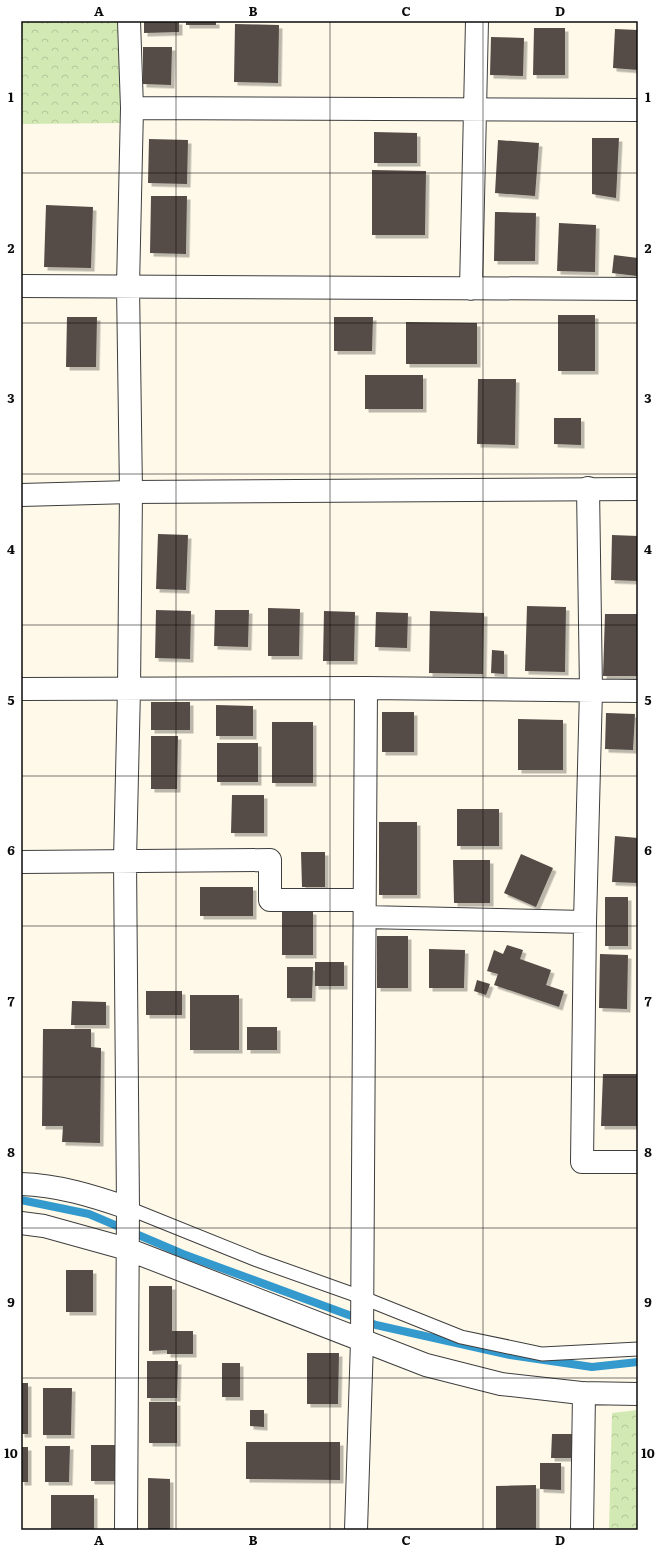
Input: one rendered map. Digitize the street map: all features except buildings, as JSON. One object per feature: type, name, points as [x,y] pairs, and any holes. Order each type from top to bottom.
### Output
[{"type":"street","points":[[126,1530],[128,1208],[125,860],[129,689],[131,492],[128,286],[132,108],[129,21]]},
{"type":"street","points":[[471,289],[477,21]]},
{"type":"street","points":[[132,108],[638,110]]},
{"type":"street","points":[[21,286],[638,289]]},
{"type":"street","points":[[588,488],[591,690],[585,922],[582,1162],[638,1162]]},
{"type":"street","points":[[21,495],[131,492],[588,488],[638,489]]},
{"type":"street","points":[[21,688],[366,688],[638,691]]},
{"type":"street","points":[[356,1530],[362,1341],[361,1297],[366,688]]},
{"type":"street","points":[[21,862],[270,860],[270,900],[364,909],[585,922]]},
{"type":"street","points":[[21,1184],[42,1185],[97,1197],[128,1208]]},
{"type":"street","points":[[21,1223],[44,1226],[127,1249],[426,1365],[501,1384],[584,1393],[638,1394]]},
{"type":"street","points":[[582,1530],[584,1393]]},
{"type":"lane","points":[[128,1208],[257,1260],[361,1297],[461,1337],[542,1354],[638,1349]]},
{"type":"green space","points":[[21,21],[121,21],[124,123],[21,124]]},
{"type":"green space","points":[[638,1410],[638,1530],[609,1530],[612,1413]]},
{"type":"waterway","points":[[21,1200],[89,1214],[183,1254],[376,1325],[510,1355],[592,1367],[638,1362]]}]
